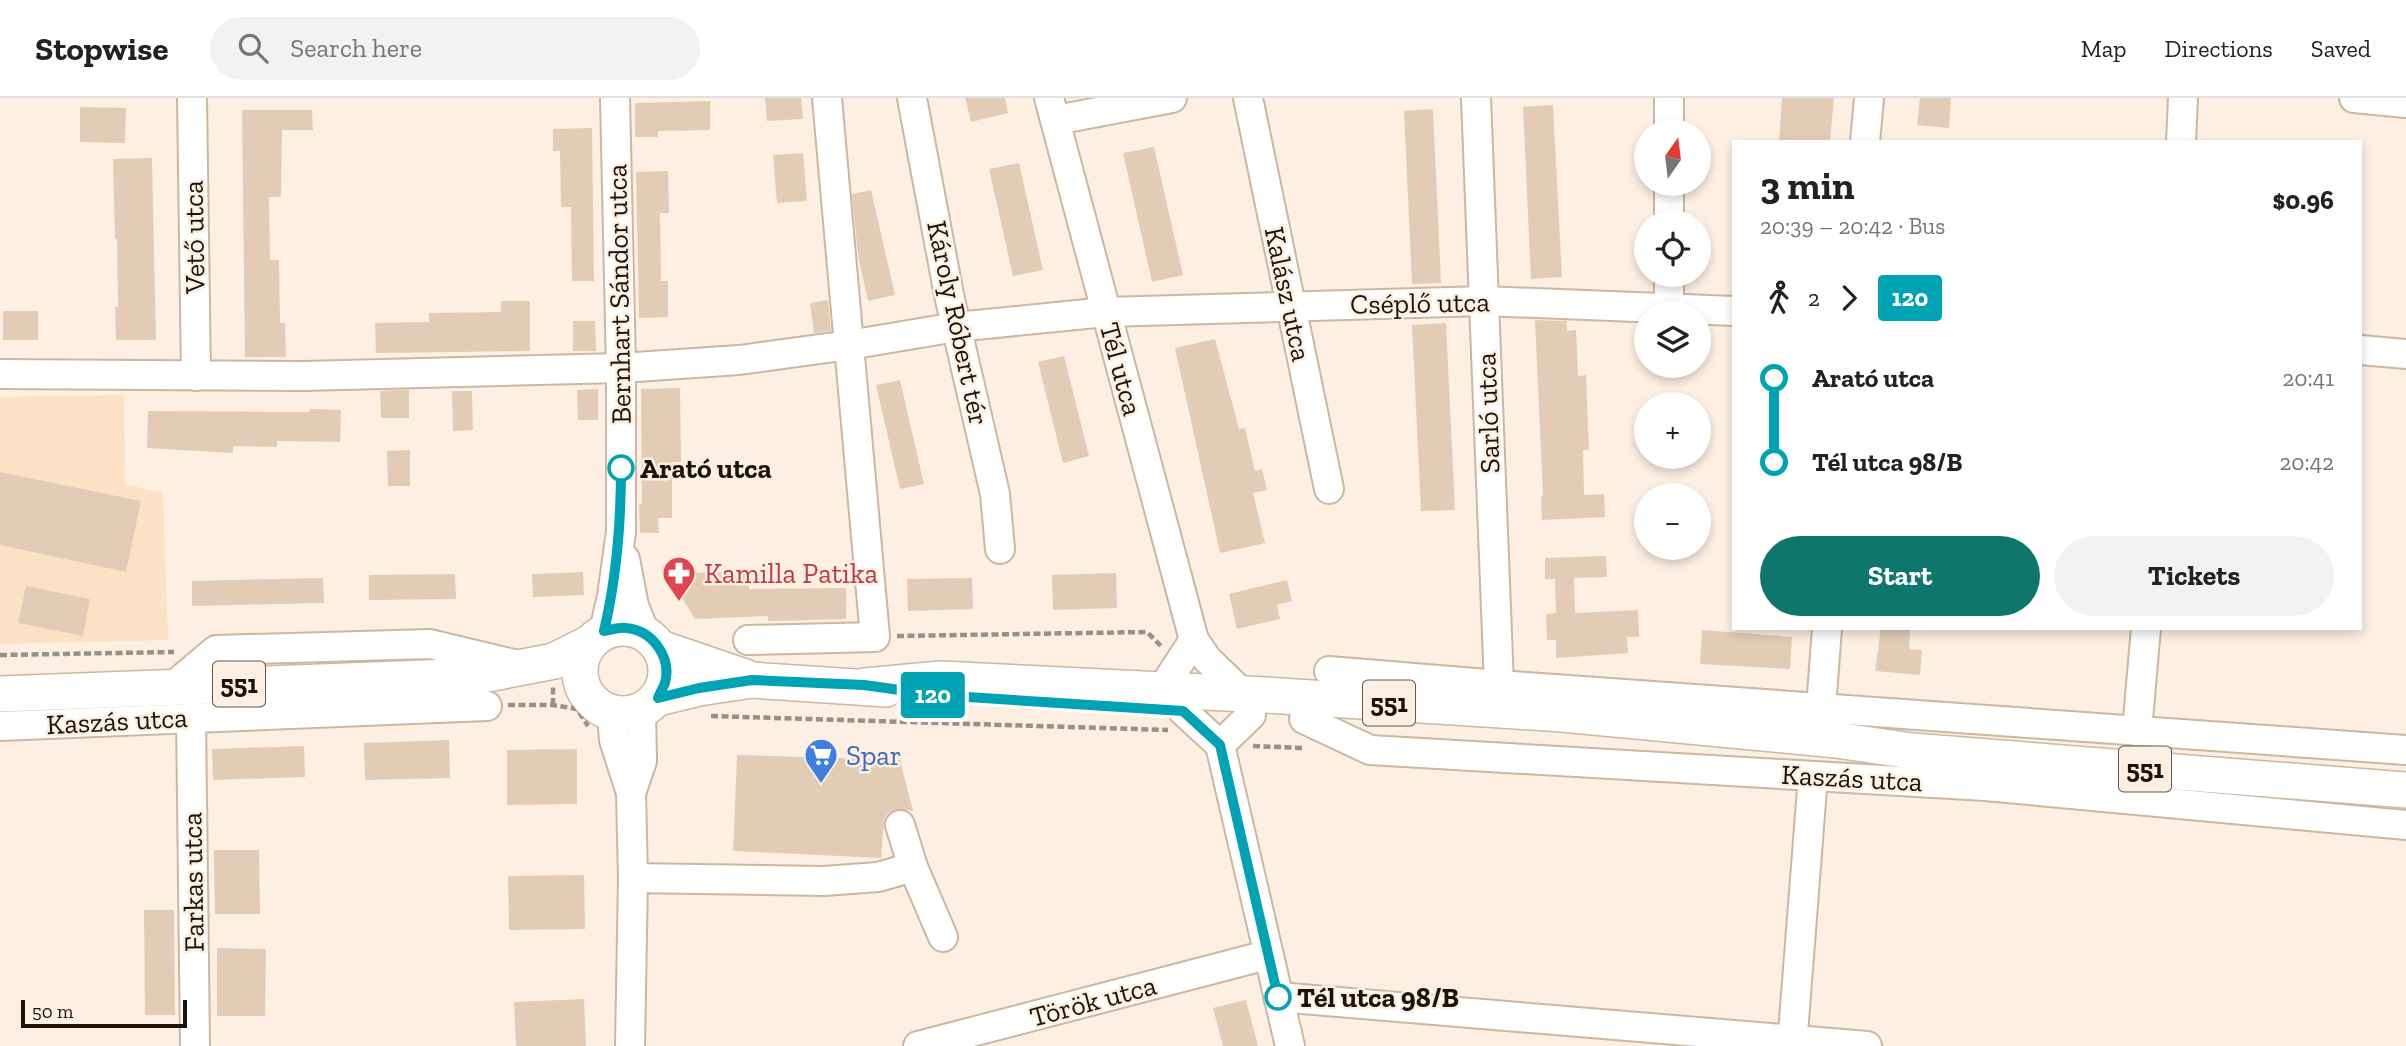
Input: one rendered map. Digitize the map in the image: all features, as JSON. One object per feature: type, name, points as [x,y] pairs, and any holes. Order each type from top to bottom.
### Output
[{"type":"main road","name":"551","points":[[482,691],[524,667],[554,661],[596,638],[624,627],[752,680]]},
{"type":"main road","points":[[596,638],[580,659],[579,676],[584,692],[596,706],[637,708],[665,682],[666,665],[653,641]]},
{"type":"main road","name":"551","points":[[637,708],[699,688],[752,680],[864,685],[940,679],[1172,710],[1247,705],[1562,714],[1836,740],[1912,751],[2406,790]]},
{"type":"main road","name":"551","points":[[0,694],[172,687],[584,692]]},
{"type":"main road","name":"551","points":[[1247,705],[1304,719],[1837,754],[1912,751]]},
{"type":"street","name":"Vető utca","points":[[192,98],[195,376]]},
{"type":"street","name":"Bernhart Sándor utca","points":[[596,638],[612,596],[621,532],[621,368],[615,98]]},
{"type":"street","points":[[748,640],[875,637],[827,98]]},
{"type":"street","name":"Károly Róbert tér","points":[[912,98],[956,327],[995,494],[1000,549]]},
{"type":"street","points":[[1052,109],[1172,98]]},
{"type":"street","name":"Kalász utca","points":[[1248,98],[1329,489]]},
{"type":"street","name":"Sarló utca","points":[[1476,98],[1499,685]]},
{"type":"street","points":[[1669,98],[1669,119]]},
{"type":"street","points":[[1865,140],[1869,98]]},
{"type":"street","points":[[2181,140],[2183,98]]},
{"type":"street","points":[[2354,98],[2406,103]]},
{"type":"street","name":"Tél utca","points":[[1052,109],[1194,640],[1247,705]]},
{"type":"street","name":"Cséplő utca","points":[[1106,312],[1484,301],[1634,307]]},
{"type":"street","name":"Cséplő utca","points":[[1711,310],[1732,311]]},
{"type":"street","points":[[0,374],[304,376],[621,368],[739,360],[956,327],[1106,312]]},
{"type":"street","points":[[2362,350],[2406,354]]},
{"type":"street","name":"Bernhart Sándor utca","points":[[621,532],[634,606],[653,641]]},
{"type":"street","points":[[1821,708],[1827,630]]},
{"type":"street","points":[[2137,731],[2146,630]]},
{"type":"street","points":[[1194,640],[1172,710],[1220,745],[1290,1046]]},
{"type":"street","points":[[172,687],[216,649],[430,644],[524,667]]},
{"type":"street","points":[[1329,671],[2406,750]]},
{"type":"street","name":"Kaszás utca","points":[[0,726],[191,718],[482,691]]},
{"type":"street","points":[[1220,745],[1247,705]]},
{"type":"street","points":[[630,1046],[633,878],[631,793],[614,740],[637,708]]},
{"type":"street","name":"Farkas utca","points":[[191,718],[195,1046]]},
{"type":"street","name":"Kaszás utca","points":[[1304,719],[1370,750],[1985,786],[2406,825]]},
{"type":"street","points":[[1792,1043],[1813,776]]},
{"type":"street","points":[[900,825],[912,867],[943,937]]},
{"type":"street","points":[[633,878],[824,881],[878,877],[912,867]]},
{"type":"street","name":"Török utca","points":[[918,1046],[1011,1035],[1267,955]]},
{"type":"street","points":[[1278,997],[1792,1043],[1867,1046]]},
{"type":"path","points":[[875,637],[1147,632],[1171,656]]},
{"type":"path","points":[[0,655],[150,653],[216,649]]},
{"type":"path","points":[[699,716],[1172,710]]},
{"type":"shaded area","points":[[124,395],[125,484],[163,493],[168,640],[0,644],[0,397]]},
{"type":"building","points":[[765,98],[801,98],[803,119],[767,121]]},
{"type":"building","points":[[965,98],[1005,98],[1008,113],[971,122]]},
{"type":"building","points":[[1782,98],[1834,98],[1830,140],[1779,140]]},
{"type":"building","points":[[1920,98],[1951,98],[1949,128],[1917,125]]},
{"type":"building","points":[[710,101],[710,130],[658,131],[658,137],[635,137],[635,103]]},
{"type":"building","points":[[1553,105],[1562,277],[1531,279],[1523,107]]},
{"type":"building","points":[[80,107],[126,108],[125,143],[80,142]]},
{"type":"building","points":[[1433,109],[1441,283],[1412,284],[1404,111]]},
{"type":"building","points":[[242,110],[312,110],[313,130],[282,130],[281,197],[269,197],[270,260],[279,260],[280,323],[285,323],[286,357],[245,357]]},
{"type":"building","points":[[592,128],[594,281],[572,281],[571,207],[561,207],[560,151],[553,151],[553,129]]},
{"type":"building","points":[[1154,147],[1183,275],[1152,282],[1123,153]]},
{"type":"building","points":[[803,153],[807,201],[777,203],[773,155]]},
{"type":"building","points":[[152,158],[156,340],[116,340],[117,239],[113,159]]},
{"type":"building","points":[[1019,163],[1043,270],[1013,276],[989,169]]},
{"type":"building","points":[[668,171],[669,213],[660,213],[661,281],[668,281],[668,317],[639,318],[636,172]]},
{"type":"building","points":[[871,190],[895,295],[868,301],[858,255],[852,194]]},
{"type":"building","points":[[828,300],[831,331],[814,333],[810,303]]},
{"type":"building","points":[[501,301],[530,301],[530,351],[376,353],[375,323],[429,322],[429,313],[501,312]]},
{"type":"building","points":[[3,311],[38,311],[38,340],[3,340]]},
{"type":"building","points":[[1535,320],[1567,321],[1567,331],[1576,330],[1578,376],[1586,375],[1589,450],[1583,450],[1584,495],[1604,494],[1605,517],[1542,520]]},
{"type":"building","points":[[573,321],[595,321],[596,351],[573,351]]},
{"type":"building","points":[[1446,323],[1455,510],[1421,511],[1412,325]]},
{"type":"building","points":[[1215,339],[1239,429],[1245,428],[1255,471],[1262,469],[1267,490],[1253,493],[1265,543],[1220,553],[1175,348]]},
{"type":"building","points":[[1064,356],[1089,456],[1063,463],[1038,362]]},
{"type":"building","points":[[900,380],[924,484],[900,489],[876,385]]},
{"type":"building","points":[[680,388],[681,462],[672,462],[672,518],[658,518],[659,533],[640,533],[641,389]]},
{"type":"building","points":[[598,389],[598,420],[578,420],[577,390]]},
{"type":"building","points":[[409,390],[409,418],[381,418],[380,391]]},
{"type":"building","points":[[452,391],[472,391],[473,430],[453,431]]},
{"type":"building","points":[[310,409],[341,410],[340,442],[277,441],[277,447],[233,446],[233,453],[147,448],[148,411],[309,412]]},
{"type":"building","points":[[410,450],[410,486],[388,486],[387,451]]},
{"type":"building","points":[[0,472],[141,501],[126,572],[0,545]]},
{"type":"building","points":[[1606,556],[1607,577],[1574,578],[1575,613],[1638,610],[1639,637],[1627,637],[1628,653],[1556,658],[1556,640],[1547,640],[1546,614],[1556,613],[1555,579],[1545,579],[1545,558]]},
{"type":"building","points":[[583,572],[584,595],[533,597],[532,574]]},
{"type":"building","points":[[749,572],[749,589],[846,588],[846,619],[768,621],[768,616],[695,619],[667,573]]},
{"type":"building","points":[[1116,573],[1117,608],[1053,610],[1052,575]]},
{"type":"building","points":[[455,574],[456,599],[369,600],[369,575]]},
{"type":"building","points":[[323,578],[324,603],[192,606],[192,581]]},
{"type":"building","points":[[972,578],[973,609],[908,611],[907,579]]},
{"type":"building","points":[[1287,580],[1292,601],[1277,605],[1280,619],[1237,629],[1229,594]]},
{"type":"building","points":[[26,586],[90,599],[83,636],[18,623]]},
{"type":"building","points":[[1702,630],[1792,637],[1790,669],[1700,664]]},
{"type":"building","points":[[1881,630],[1910,630],[1909,649],[1922,650],[1920,675],[1875,671]]},
{"type":"building","points":[[449,740],[450,778],[365,780],[364,743]]},
{"type":"building","points":[[304,746],[305,777],[213,780],[212,749]]},
{"type":"building","points":[[577,749],[577,804],[507,805],[507,750]]},
{"type":"building","name":"Spar","points":[[737,755],[900,760],[913,811],[896,809],[887,814],[881,858],[733,851]]},
{"type":"building","points":[[214,850],[259,850],[260,914],[215,914]]},
{"type":"building","points":[[584,875],[585,929],[509,930],[508,876]]},
{"type":"building","points":[[144,910],[174,910],[175,1015],[145,1015]]},
{"type":"building","points":[[217,948],[266,949],[265,1016],[217,1016]]},
{"type":"building","points":[[584,999],[586,1046],[516,1046],[514,1002]]},
{"type":"building","points":[[1246,1000],[1258,1046],[1223,1046],[1213,1008]]},
{"type":"bus line","name":"120","points":[[621,468],[621,532],[604,631],[624,627],[645,633],[660,648],[666,665],[665,682],[658,698],[699,688],[752,680],[864,685],[936,695],[1183,711],[1220,745],[1278,997]]},
{"type":"place","name":"Arató utca","points":[[621,468]]},
{"type":"place","name":"Kamilla Patika","points":[[679,603]]},
{"type":"place","name":"Spar","points":[[821,785]]},
{"type":"place","name":"Tél utca 98/B","points":[[1278,997]]}]
